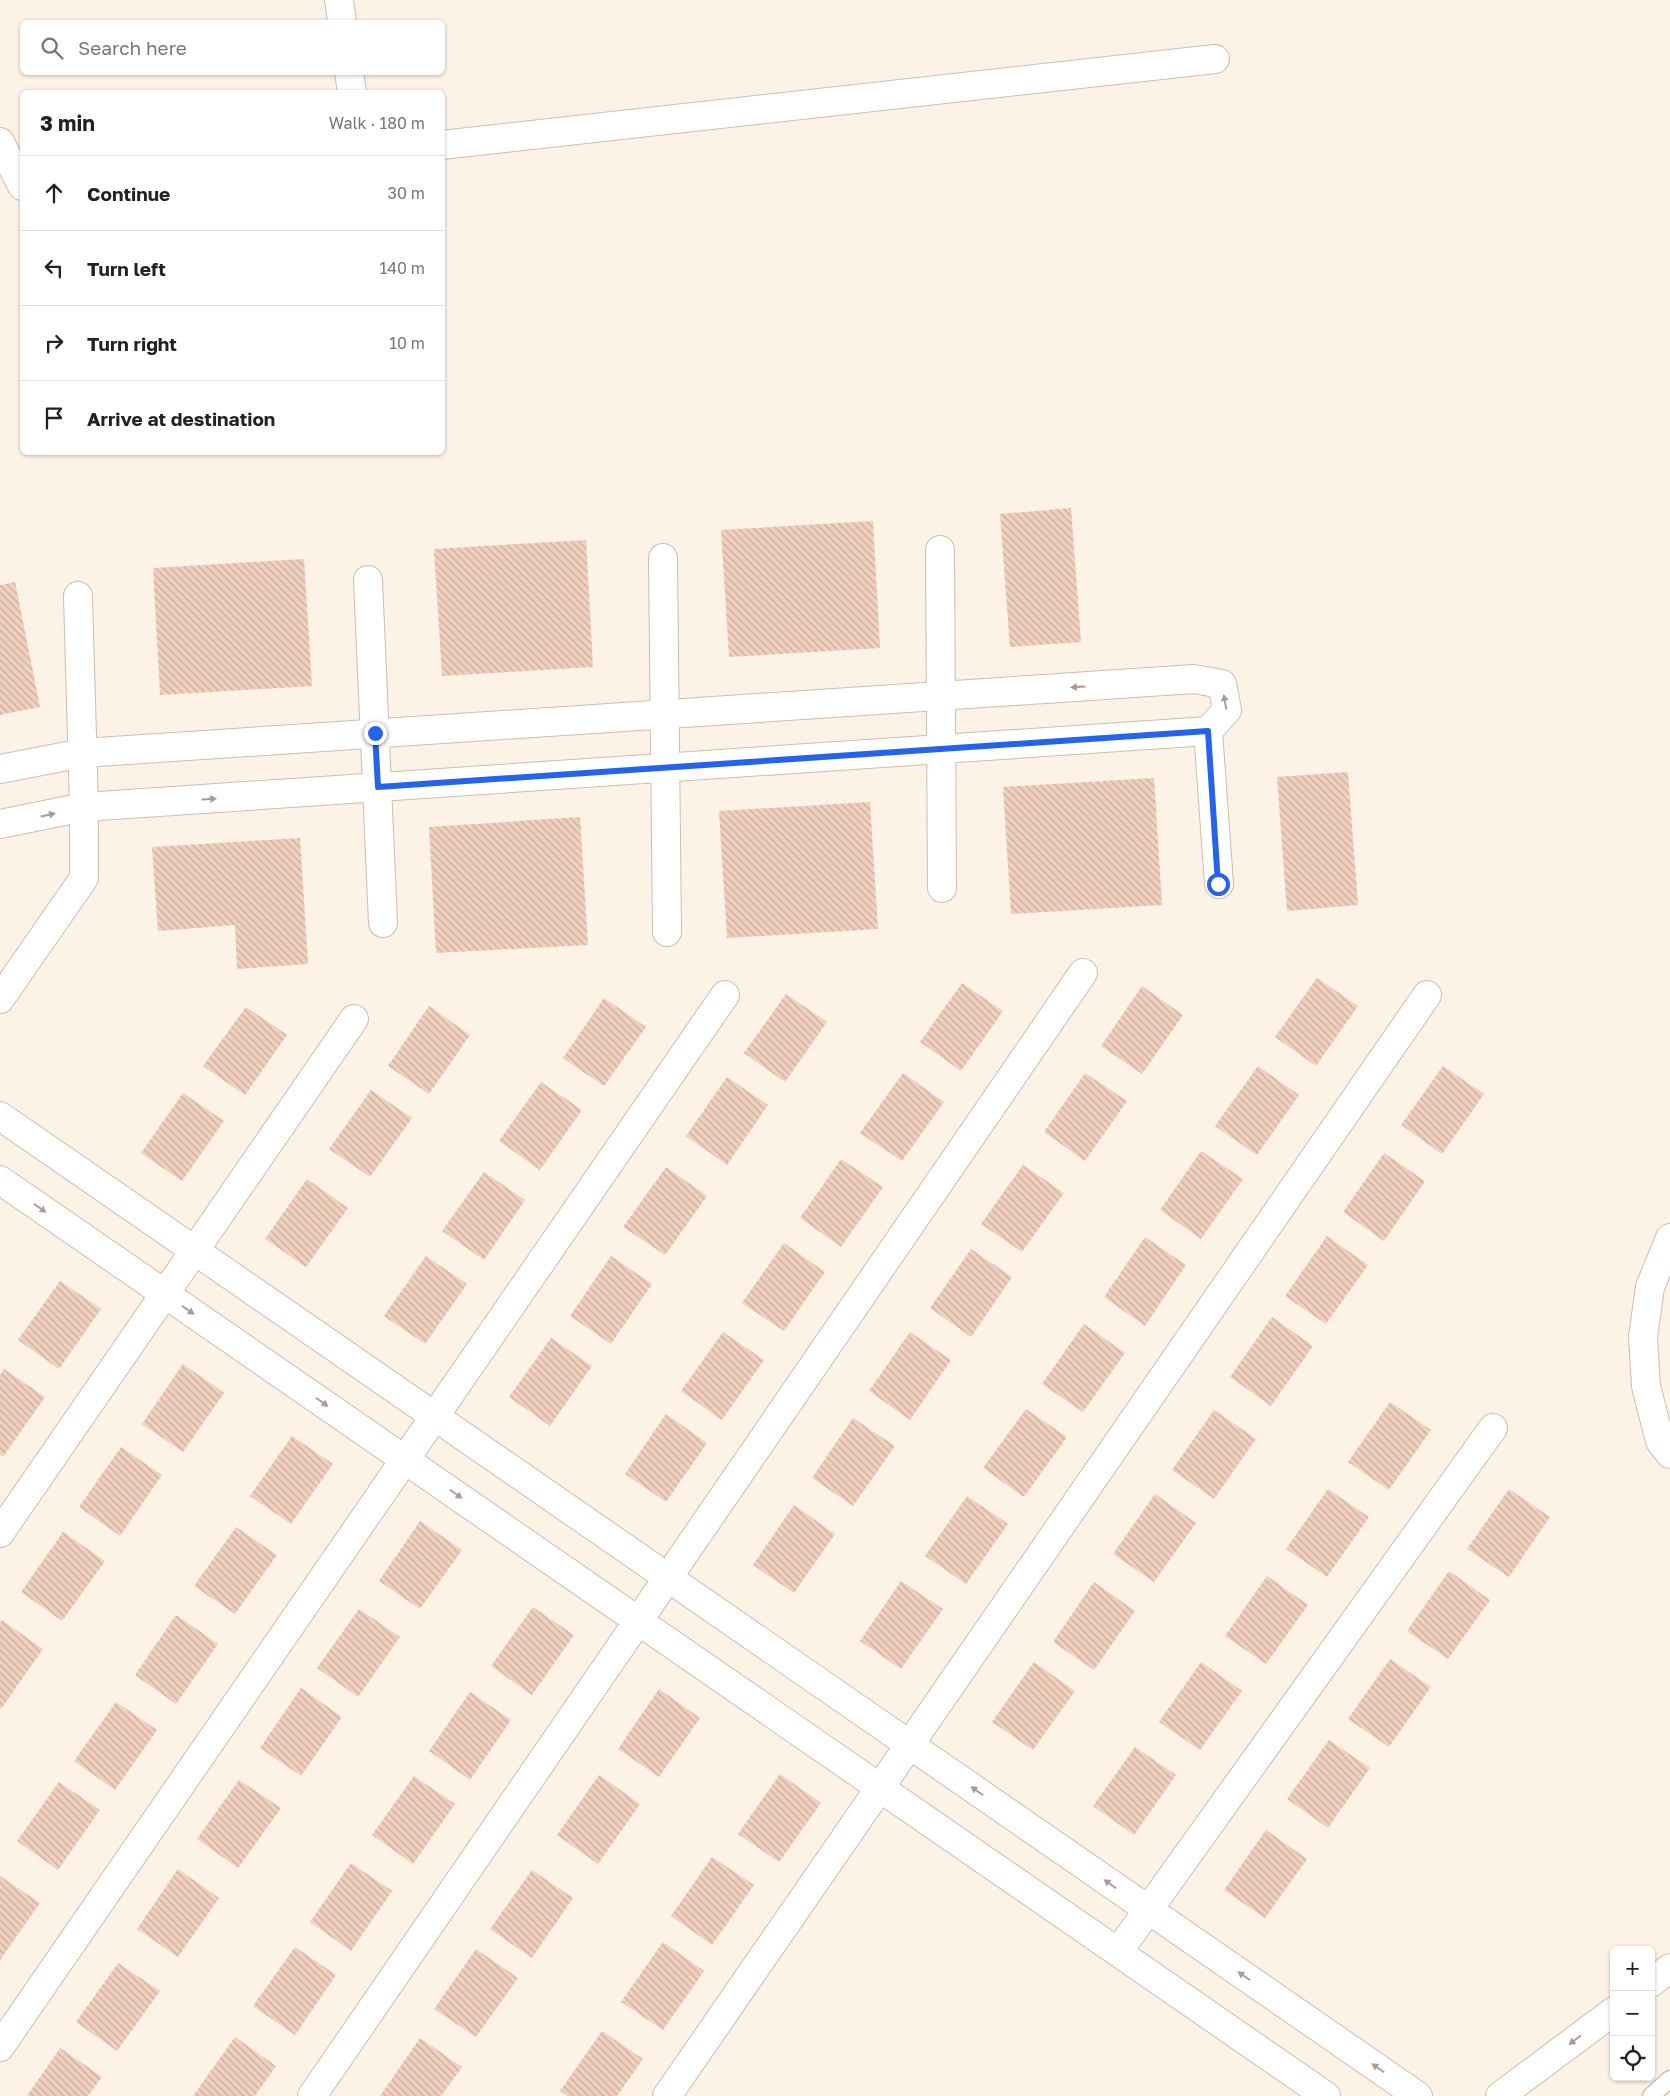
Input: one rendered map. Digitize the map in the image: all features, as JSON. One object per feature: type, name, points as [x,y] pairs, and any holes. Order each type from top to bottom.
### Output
[{"type":"street","points":[[339,0],[342,20]]},
{"type":"street","points":[[445,144],[1215,59]]},
{"type":"street","points":[[350,75],[352,90]]},
{"type":"street","points":[[0,142],[20,182]]},
{"type":"street","points":[[940,550],[942,888]]},
{"type":"street","points":[[663,558],[667,932]]},
{"type":"street","points":[[368,580],[383,924]]},
{"type":"street","points":[[0,999],[84,878],[83,753],[78,596]]},
{"type":"street","points":[[0,769],[83,753],[1194,679],[1222,684],[1227,710],[1208,731],[84,807],[0,824]]},
{"type":"street","points":[[1208,731],[1218,884]]},
{"type":"street","points":[[312,2096],[1083,973]]},
{"type":"street","points":[[0,2047],[725,995]]},
{"type":"street","points":[[667,2096],[1427,995]]},
{"type":"street","points":[[0,1533],[354,1019]]},
{"type":"street","points":[[0,1116],[1418,2096]]},
{"type":"street","points":[[0,1180],[1326,2096]]},
{"type":"street","points":[[1670,1238],[1650,1287],[1642,1336],[1646,1386],[1660,1441],[1670,1454]]},
{"type":"street","points":[[1118,1952],[1493,1428]]},
{"type":"street","points":[[1655,1980],[1670,1968]]},
{"type":"street","points":[[1500,2096],[1610,2014]]},
{"type":"lane","points":[[1651,2096],[1670,2079]]},
{"type":"building","points":[[1071,508],[1081,642],[1010,647],[1000,514]]},
{"type":"building","points":[[873,521],[880,648],[729,657],[721,530]]},
{"type":"building","points":[[586,540],[593,667],[442,676],[434,549]]},
{"type":"building","points":[[304,559],[312,686],[160,695],[153,568]]},
{"type":"building","points":[[15,582],[40,707],[0,715],[0,585]]},
{"type":"building","points":[[1348,772],[1358,905],[1287,911],[1277,777]]},
{"type":"building","points":[[1154,778],[1162,905],[1011,914],[1003,787]]},
{"type":"building","points":[[870,802],[878,929],[727,938],[719,811]]},
{"type":"building","points":[[580,817],[588,945],[436,953],[429,827]]},
{"type":"building","points":[[300,838],[308,964],[237,969],[235,925],[158,931],[152,847]]},
{"type":"building","points":[[1317,978],[1358,1006],[1316,1066],[1275,1037]]},
{"type":"building","points":[[962,983],[1003,1011],[961,1071],[920,1042]]},
{"type":"building","points":[[1142,986],[1183,1015],[1142,1074],[1101,1046]]},
{"type":"building","points":[[786,994],[827,1022],[785,1082],[744,1053]]},
{"type":"building","points":[[604,998],[646,1027],[604,1086],[563,1058]]},
{"type":"building","points":[[429,1006],[470,1035],[429,1094],[388,1066]]},
{"type":"building","points":[[246,1007],[287,1035],[245,1095],[203,1066]]},
{"type":"building","points":[[1258,1066],[1299,1095],[1257,1155],[1215,1126]]},
{"type":"building","points":[[1443,1066],[1484,1094],[1442,1154],[1401,1125]]},
{"type":"building","points":[[903,1073],[944,1102],[902,1161],[860,1133]]},
{"type":"building","points":[[1085,1073],[1127,1101],[1085,1161],[1044,1132]]},
{"type":"building","points":[[727,1077],[768,1105],[727,1165],[686,1136]]},
{"type":"building","points":[[541,1082],[582,1110],[540,1170],[499,1141]]},
{"type":"building","points":[[371,1090],[412,1118],[370,1177],[329,1149]]},
{"type":"building","points":[[183,1093],[224,1121],[182,1181],[141,1153]]},
{"type":"building","points":[[1201,1151],[1243,1179],[1201,1239],[1160,1210]]},
{"type":"building","points":[[1384,1153],[1425,1181],[1384,1241],[1343,1212]]},
{"type":"building","points":[[841,1159],[883,1187],[841,1247],[800,1218]]},
{"type":"building","points":[[1023,1165],[1064,1193],[1022,1252],[981,1224]]},
{"type":"building","points":[[666,1167],[707,1196],[665,1255],[623,1227]]},
{"type":"building","points":[[484,1172],[525,1200],[484,1260],[442,1231]]},
{"type":"building","points":[[307,1179],[348,1208],[306,1267],[265,1239]]},
{"type":"building","points":[[1327,1236],[1368,1265],[1326,1324],[1285,1296]]},
{"type":"building","points":[[1145,1237],[1186,1265],[1145,1326],[1104,1297]]},
{"type":"building","points":[[784,1243],[825,1272],[784,1331],[742,1303]]},
{"type":"building","points":[[971,1249],[1012,1277],[971,1337],[930,1308]]},
{"type":"building","points":[[426,1256],[467,1284],[425,1344],[384,1316]]},
{"type":"building","points":[[611,1256],[652,1284],[611,1344],[570,1316]]},
{"type":"building","points":[[60,1281],[101,1309],[59,1369],[18,1340]]},
{"type":"building","points":[[1272,1317],[1313,1346],[1271,1406],[1230,1377]]},
{"type":"building","points":[[1084,1324],[1125,1353],[1083,1412],[1042,1384]]},
{"type":"building","points":[[723,1332],[764,1360],[722,1420],[681,1391]]},
{"type":"building","points":[[910,1332],[951,1360],[910,1420],[869,1391]]},
{"type":"building","points":[[551,1338],[592,1366],[550,1426],[509,1397]]},
{"type":"building","points":[[183,1364],[224,1393],[183,1452],[142,1424]]},
{"type":"building","points":[[4,1369],[45,1397],[3,1457],[0,1454],[0,1375]]},
{"type":"building","points":[[1390,1402],[1431,1430],[1389,1490],[1348,1462]]},
{"type":"building","points":[[1026,1409],[1067,1437],[1024,1497],[983,1468]]},
{"type":"building","points":[[1214,1410],[1256,1439],[1214,1499],[1172,1470]]},
{"type":"building","points":[[666,1414],[707,1443],[666,1502],[625,1474]]},
{"type":"building","points":[[853,1418],[895,1446],[853,1506],[812,1478]]},
{"type":"building","points":[[292,1436],[333,1464],[291,1524],[250,1496]]},
{"type":"building","points":[[121,1447],[162,1475],[120,1536],[79,1507]]},
{"type":"building","points":[[1328,1489],[1369,1517],[1327,1577],[1286,1549]]},
{"type":"building","points":[[1509,1489],[1550,1517],[1509,1577],[1467,1549]]},
{"type":"building","points":[[1155,1494],[1196,1523],[1154,1582],[1113,1554]]},
{"type":"building","points":[[967,1496],[1008,1524],[966,1584],[925,1556]]},
{"type":"building","points":[[794,1505],[835,1534],[794,1593],[753,1565]]},
{"type":"building","points":[[420,1521],[462,1550],[420,1609],[379,1581]]},
{"type":"building","points":[[236,1527],[277,1555],[235,1614],[194,1586]]},
{"type":"building","points":[[63,1532],[105,1561],[62,1621],[21,1592]]},
{"type":"building","points":[[1449,1571],[1490,1600],[1448,1659],[1407,1631]]},
{"type":"building","points":[[1267,1576],[1308,1605],[1266,1664],[1225,1636]]},
{"type":"building","points":[[901,1581],[943,1609],[901,1669],[860,1641]]},
{"type":"building","points":[[1094,1582],[1135,1611],[1094,1670],[1053,1642]]},
{"type":"building","points":[[533,1607],[574,1635],[532,1695],[491,1666]]},
{"type":"building","points":[[359,1609],[400,1637],[358,1697],[317,1668]]},
{"type":"building","points":[[176,1615],[218,1644],[176,1704],[135,1675]]},
{"type":"building","points":[[2,1620],[43,1649],[1,1709],[0,1623]]},
{"type":"building","points":[[1390,1659],[1431,1687],[1389,1747],[1348,1719]]},
{"type":"building","points":[[1034,1662],[1075,1691],[1033,1750],[992,1722]]},
{"type":"building","points":[[1201,1662],[1242,1691],[1200,1750],[1159,1722]]},
{"type":"building","points":[[301,1688],[342,1717],[301,1776],[260,1748]]},
{"type":"building","points":[[659,1689],[700,1718],[659,1777],[618,1749]]},
{"type":"building","points":[[470,1692],[511,1720],[470,1780],[429,1751]]},
{"type":"building","points":[[116,1702],[157,1730],[115,1790],[74,1761]]},
{"type":"building","points":[[1329,1740],[1370,1768],[1328,1828],[1287,1799]]},
{"type":"building","points":[[1135,1747],[1176,1775],[1134,1835],[1093,1806]]},
{"type":"building","points":[[780,1774],[821,1803],[779,1862],[738,1834]]},
{"type":"building","points":[[599,1775],[640,1804],[598,1864],[557,1835]]},
{"type":"building","points":[[414,1776],[455,1804],[413,1864],[372,1835]]},
{"type":"building","points":[[239,1780],[281,1808],[238,1868],[197,1839]]},
{"type":"building","points":[[59,1782],[100,1810],[58,1870],[17,1841]]},
{"type":"building","points":[[1266,1830],[1307,1859],[1265,1918],[1224,1890]]},
{"type":"building","points":[[712,1857],[754,1885],[712,1945],[671,1916]]},
{"type":"building","points":[[351,1863],[392,1891],[351,1951],[310,1922]]},
{"type":"building","points":[[178,1869],[219,1898],[178,1957],[137,1929]]},
{"type":"building","points":[[532,1870],[573,1898],[532,1958],[490,1929]]},
{"type":"building","points":[[0,1876],[40,1903],[0,1960]]},
{"type":"building","points":[[663,1942],[704,1971],[663,2030],[621,2002]]},
{"type":"building","points":[[295,1947],[336,1975],[295,2035],[253,2006]]},
{"type":"building","points":[[476,1949],[518,1978],[476,2037],[434,2009]]},
{"type":"building","points":[[118,1963],[160,1991],[117,2051],[76,2022]]},
{"type":"building","points":[[602,2031],[643,2059],[617,2096],[568,2096],[560,2091]]},
{"type":"building","points":[[235,2037],[276,2066],[255,2096],[193,2096]]},
{"type":"building","points":[[420,2038],[462,2067],[441,2096],[380,2096]]},
{"type":"building","points":[[60,2048],[102,2077],[88,2096],[27,2096]]},
{"type":"route","points":[[375,733],[378,787],[1208,731],[1218,884]]}]
